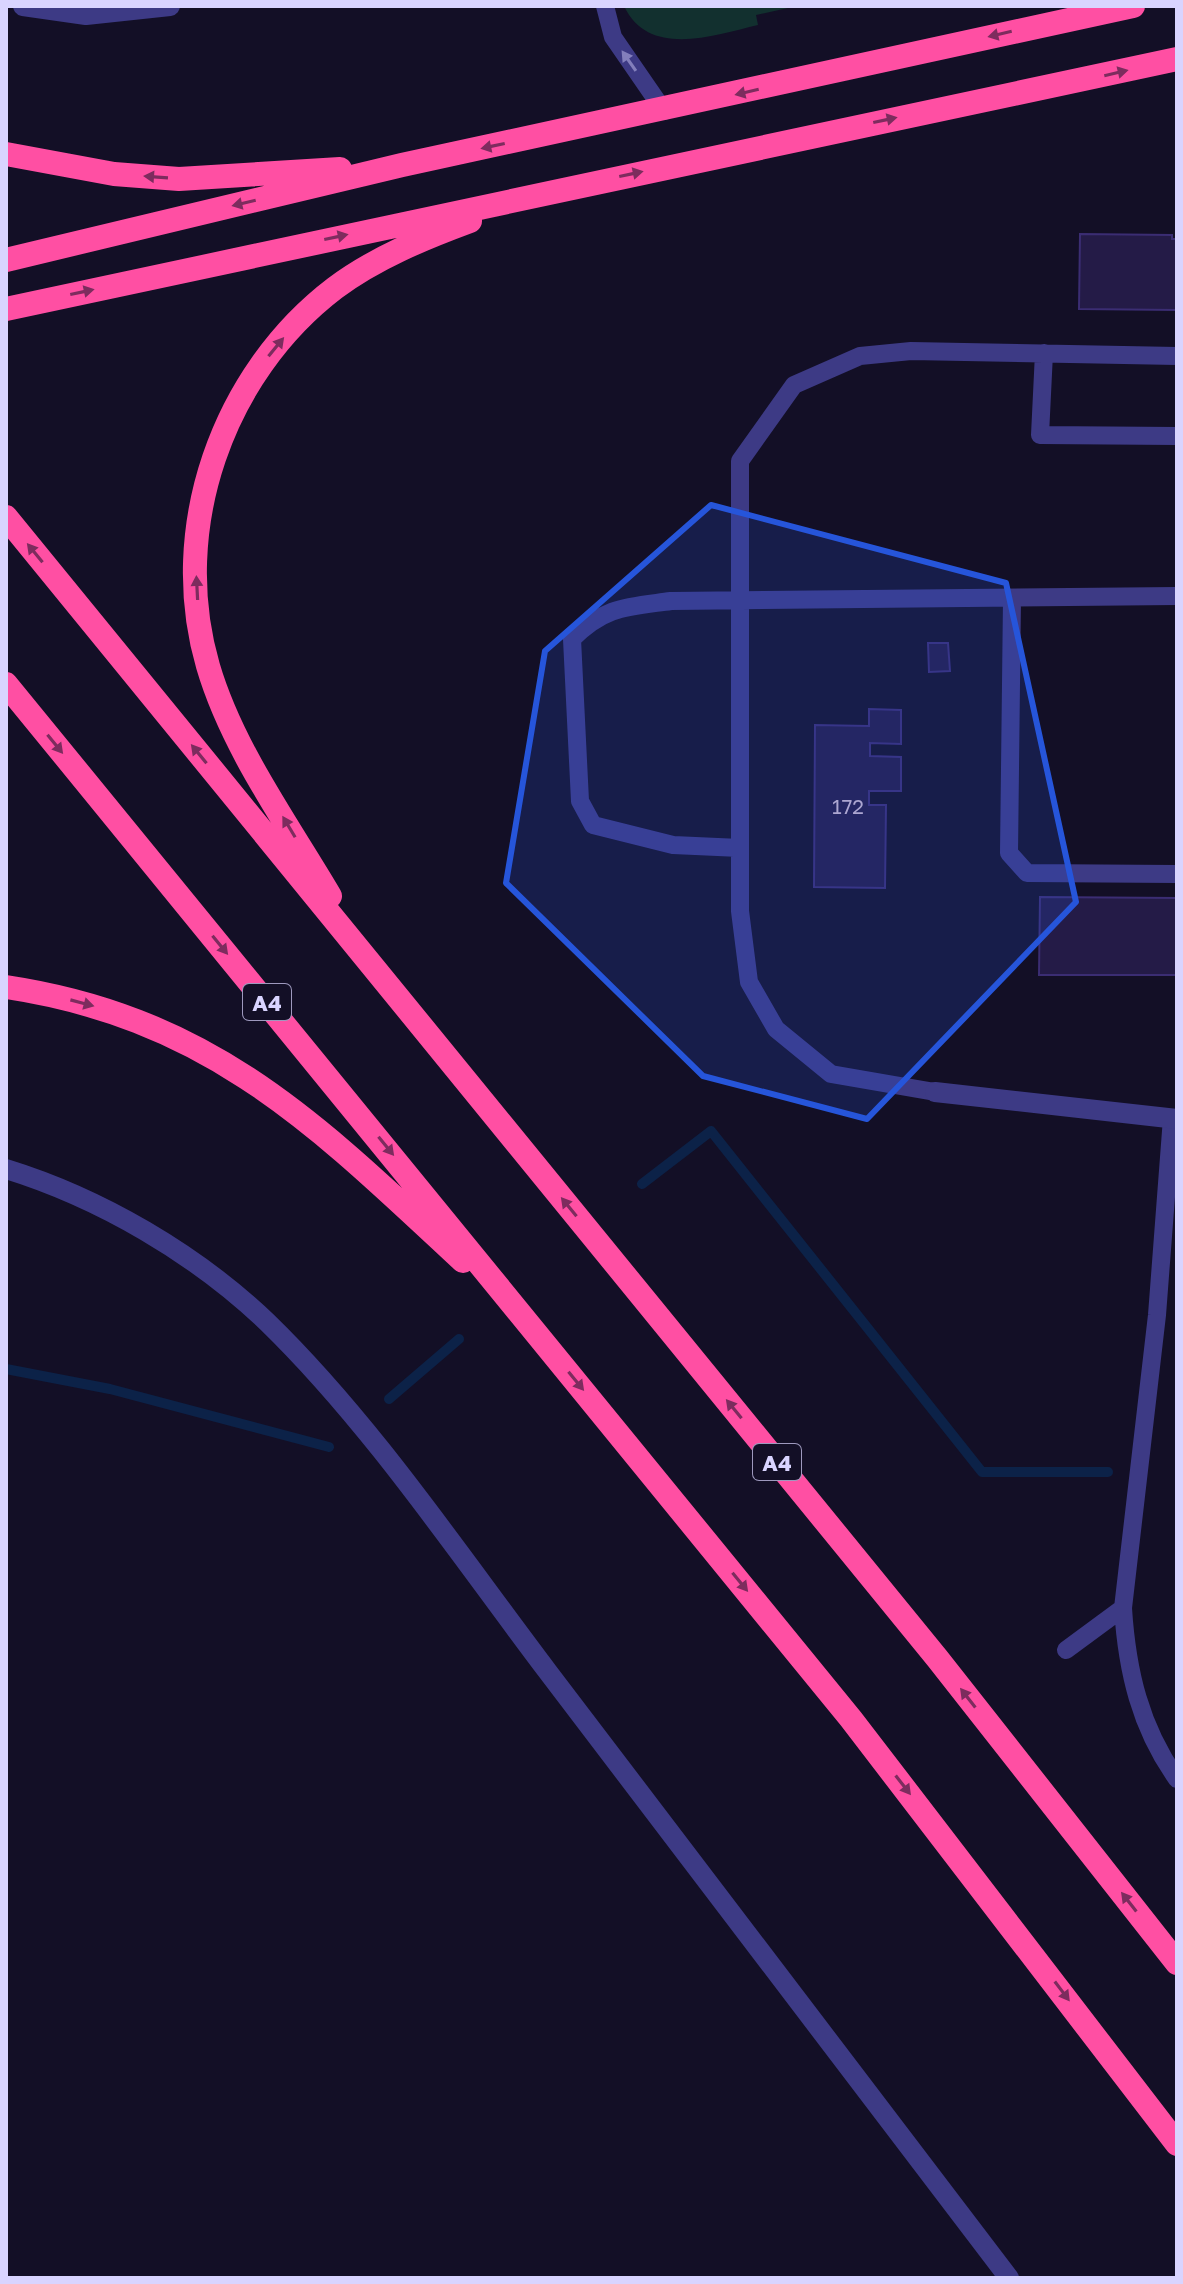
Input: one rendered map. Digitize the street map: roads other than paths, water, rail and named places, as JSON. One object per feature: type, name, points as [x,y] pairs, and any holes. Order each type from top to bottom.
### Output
[{"type":"highway","points":[[6,260],[402,165],[664,111],[1133,6]]},
{"type":"highway","points":[[6,309],[1177,59]]},
{"type":"highway","points":[[6,154],[114,174],[179,179],[402,165]]},
{"type":"highway","points":[[372,966],[243,749],[208,667],[196,585],[199,512],[207,477],[232,413],[253,378],[309,309],[359,273],[415,244],[555,190]]},
{"type":"highway","name":"A4","points":[[6,517],[937,1658],[1177,1963]]},
{"type":"highway","name":"A4","points":[[6,684],[861,1731],[1177,2144]]},
{"type":"highway","points":[[6,987],[88,1004],[172,1035],[233,1067],[300,1113],[335,1142],[526,1320]]},
{"type":"street","points":[[23,6],[86,15],[170,6]]},
{"type":"street","points":[[935,1092],[1174,1118]]},
{"type":"street","points":[[6,1169],[77,1197],[162,1243],[265,1320],[301,1358],[434,1521],[1009,2278]]},
{"type":"lane","points":[[605,6],[613,37],[664,111]]},
{"type":"lane","points":[[935,1092],[831,1074],[776,1029],[749,982],[740,911],[740,461],[794,385],[860,356],[911,351],[1177,356]]},
{"type":"lane","points":[[1044,353],[1040,435],[1177,436]]},
{"type":"lane","points":[[740,848],[673,845],[593,825],[580,801],[572,639],[594,617],[671,601],[1177,596]]},
{"type":"lane","points":[[1012,599],[1009,853],[1027,873],[1177,874]]},
{"type":"lane","points":[[1174,1118],[1157,1315],[1123,1608],[1125,1650],[1137,1704],[1164,1760],[1177,1779]]},
{"type":"lane","points":[[1066,1650],[1123,1608]]},
{"type":"waterway","points":[[642,1184],[711,1131],[982,1472],[1108,1472]]},
{"type":"waterway","points":[[389,1399],[459,1339]]},
{"type":"waterway","points":[[6,1369],[110,1389],[329,1447]]}]
